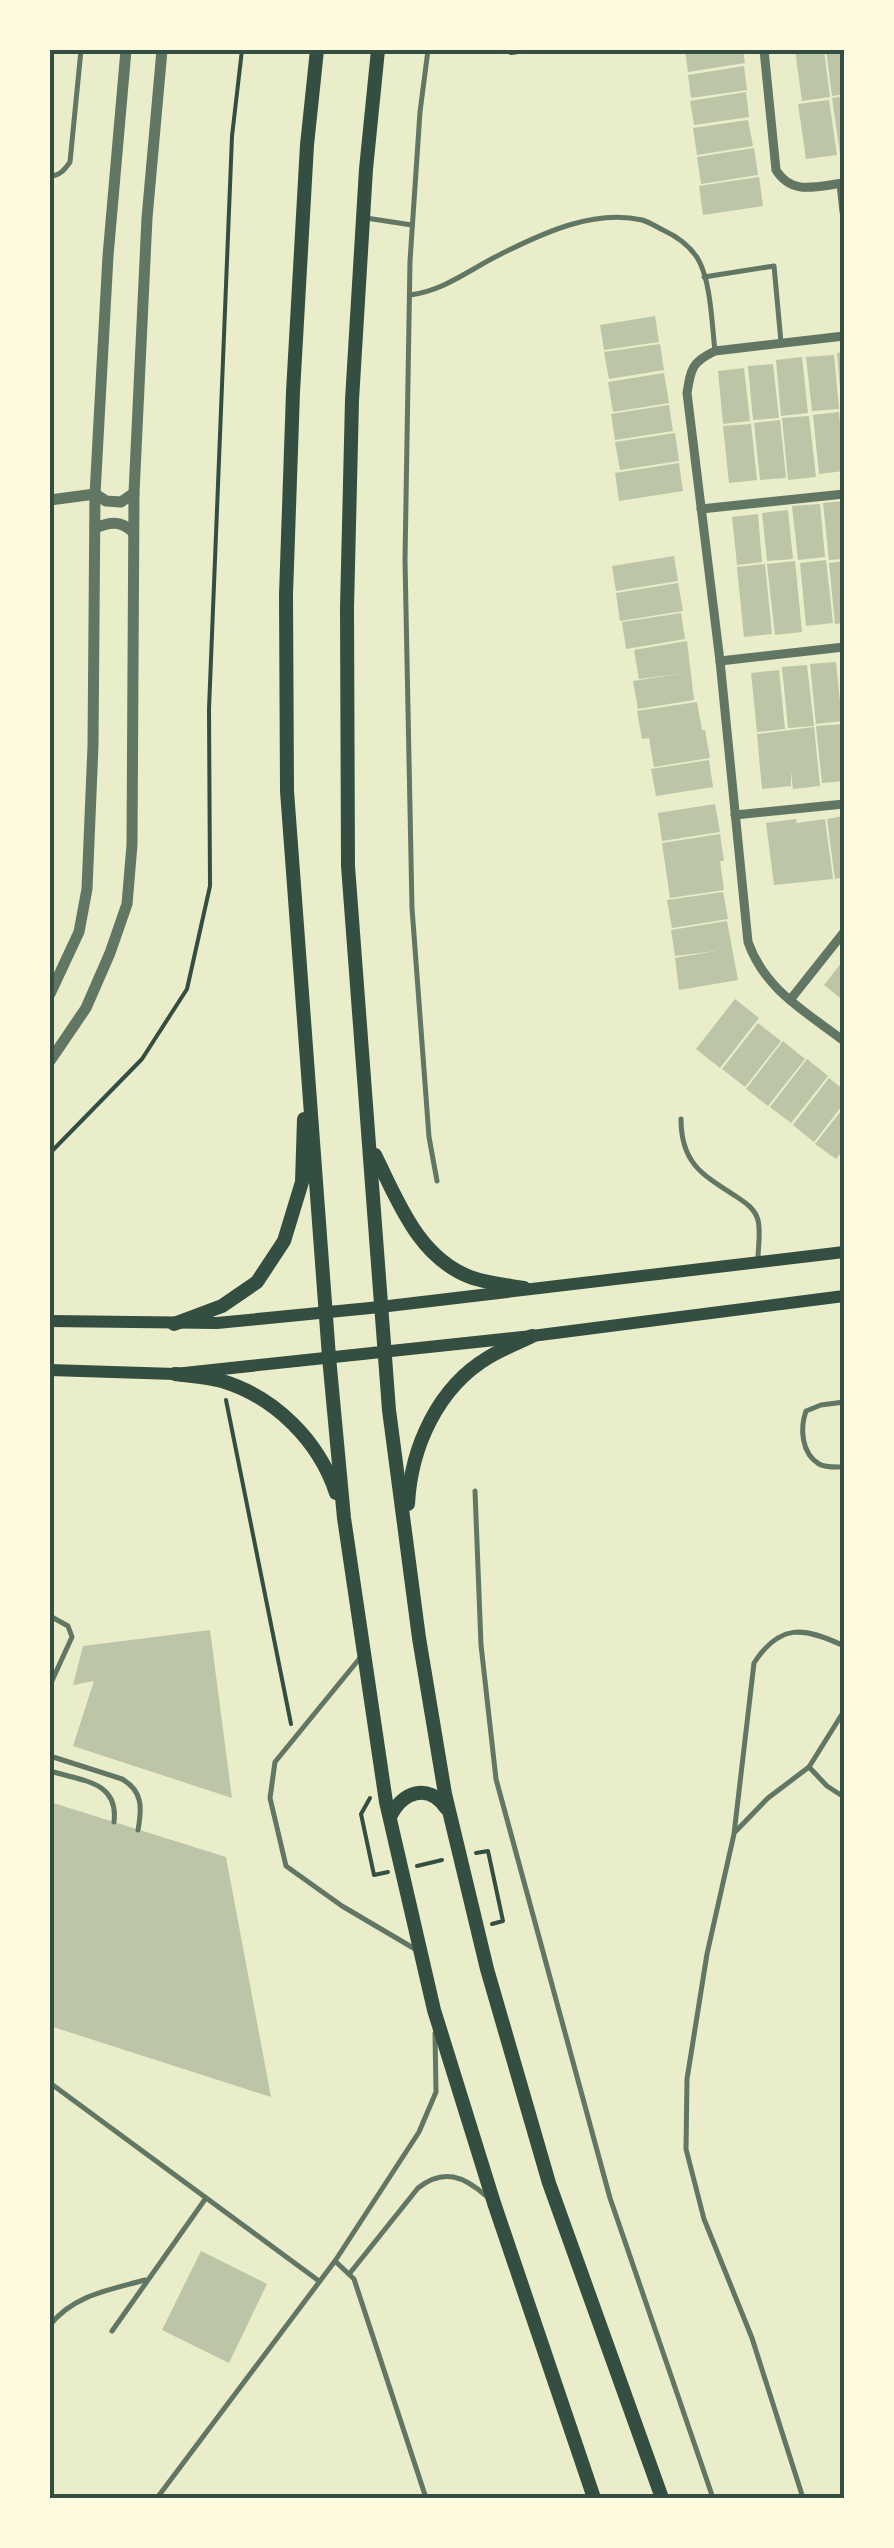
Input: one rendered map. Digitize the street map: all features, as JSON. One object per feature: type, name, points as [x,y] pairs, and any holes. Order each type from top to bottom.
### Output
[{"type":"main road","points":[[317,50],[306,146],[293,392],[286,595],[287,790],[344,1518],[390,1817],[434,2010],[494,2203],[594,2498]]},
{"type":"main road","points":[[378,50],[352,400],[347,608],[348,846],[384,1351],[419,1638],[449,1812],[487,1968],[549,2183],[662,2498]]},
{"type":"main road","points":[[174,1324],[222,1306],[258,1282],[284,1242],[302,1182],[306,1054]]},
{"type":"main road","points":[[370,1147],[412,1228],[440,1261],[471,1278],[524,1288]]},
{"type":"main road","points":[[50,1322],[216,1323],[844,1252]]},
{"type":"main road","points":[[175,1374],[840,1298]]},
{"type":"main road","points":[[406,1540],[409,1484],[422,1435],[448,1392],[486,1358],[532,1336]]},
{"type":"main road","points":[[50,1370],[175,1374],[222,1381],[266,1401],[302,1432],[329,1472],[344,1518]]},
{"type":"main road","points":[[390,1817],[397,1803],[410,1794],[426,1793],[440,1800],[449,1812]]},
{"type":"street","points":[[50,994],[79,932],[87,889],[96,494],[108,256],[126,50]]},
{"type":"street","points":[[50,1061],[86,1008],[127,904],[132,845],[134,493],[146,218],[162,50]]},
{"type":"street","points":[[764,50],[776,170],[790,186],[842,184],[844,212]]},
{"type":"street","points":[[844,336],[715,351],[698,359],[690,372],[687,393],[720,661],[748,942],[766,978],[844,1041]]},
{"type":"street","points":[[50,500],[96,494],[121,502],[134,493]]},
{"type":"street","points":[[701,509],[844,494]]},
{"type":"street","points":[[95,528],[116,522],[133,532]]},
{"type":"street","points":[[720,661],[844,648]]},
{"type":"street","points":[[735,815],[844,804]]},
{"type":"street","points":[[790,1000],[844,932]]},
{"type":"lane","points":[[50,176],[64,170],[70,162],[81,50]]},
{"type":"lane","points":[[428,50],[412,225],[406,560],[412,908],[429,1138],[438,1181]]},
{"type":"lane","points":[[363,218],[412,225]]},
{"type":"lane","points":[[410,294],[450,284],[542,234],[596,218],[643,220],[678,237],[698,260],[709,295],[715,351]]},
{"type":"lane","points":[[704,277],[774,266],[782,343]]},
{"type":"lane","points":[[680,1119],[681,1141],[690,1158],[707,1178],[754,1210],[759,1225],[757,1262]]},
{"type":"lane","points":[[844,1402],[806,1411],[802,1421],[804,1444],[817,1463],[844,1467]]},
{"type":"lane","points":[[474,1491],[481,1645],[496,1779],[610,2198],[714,2498]]},
{"type":"lane","points":[[50,1616],[68,1626],[72,1637],[50,1686]]},
{"type":"lane","points":[[803,2498],[752,2338],[704,2219],[686,2149],[686,2079],[734,1834],[754,1663],[766,1645],[788,1632],[816,1632],[844,1646]]},
{"type":"lane","points":[[365,1651],[275,1762],[270,1798],[286,1866],[342,1906],[421,1953]]},
{"type":"lane","points":[[734,1834],[768,1798],[809,1767],[844,1711]]},
{"type":"lane","points":[[50,1756],[122,1779],[132,1786],[141,1802],[138,1830]]},
{"type":"lane","points":[[809,1767],[827,1786],[844,1796]]},
{"type":"lane","points":[[50,1771],[105,1790],[113,1799],[114,1822]]},
{"type":"lane","points":[[157,2498],[336,2261],[419,2132],[436,2092],[434,2010]]},
{"type":"lane","points":[[50,2083],[319,2281]]},
{"type":"lane","points":[[350,2273],[428,2180],[442,2175],[459,2176],[472,2182],[494,2203]]},
{"type":"lane","points":[[112,2330],[206,2198]]},
{"type":"lane","points":[[336,2261],[354,2279],[426,2498]]},
{"type":"lane","points":[[50,2326],[60,2312],[86,2296],[148,2280]]},
{"type":"lane","points":[[233,2498],[247,2498]]},
{"type":"path","points":[[50,1149],[142,1058],[186,989],[210,886],[210,690],[232,136],[242,50]]},
{"type":"path","points":[[504,50],[533,50]]},
{"type":"path","points":[[222,1381],[294,1738]]},
{"type":"path","points":[[361,1814],[374,1875],[393,1871]]},
{"type":"path","points":[[469,1855],[488,1851],[502,1922]]},
{"type":"path","points":[[412,1867],[450,1859]]},
{"type":"building","points":[[685,50],[743,50],[745,63],[688,72]]},
{"type":"building","points":[[795,50],[824,50],[830,97],[802,101]]},
{"type":"building","points":[[826,50],[844,50],[844,94],[832,96]]},
{"type":"building","points":[[744,66],[747,90],[691,98],[688,75]]},
{"type":"building","points":[[746,92],[749,117],[694,125],[690,101]]},
{"type":"building","points":[[844,96],[844,154],[840,154],[832,98]]},
{"type":"building","points":[[829,100],[837,155],[806,159],[798,104]]},
{"type":"building","points":[[748,120],[753,146],[697,155],[693,128]]},
{"type":"building","points":[[754,148],[758,175],[701,184],[697,157]]},
{"type":"building","points":[[759,177],[763,206],[703,215],[699,186]]},
{"type":"building","points":[[655,316],[659,342],[604,350],[600,325]]},
{"type":"building","points":[[660,344],[664,370],[609,379],[604,352]]},
{"type":"building","points":[[844,352],[844,400],[841,400],[837,353]]},
{"type":"building","points":[[834,355],[839,409],[812,411],[806,357]]},
{"type":"building","points":[[802,357],[808,413],[781,416],[776,360]]},
{"type":"building","points":[[773,364],[779,418],[753,420],[748,366]]},
{"type":"building","points":[[744,368],[750,421],[723,424],[718,371]]},
{"type":"building","points":[[664,373],[669,403],[613,412],[608,382]]},
{"type":"building","points":[[669,405],[673,431],[615,440],[611,414]]},
{"type":"building","points":[[839,412],[844,471],[819,474],[813,415]]},
{"type":"building","points":[[809,416],[816,477],[788,480],[782,418]]},
{"type":"building","points":[[780,420],[786,478],[760,480],[754,423]]},
{"type":"building","points":[[751,424],[757,480],[729,483],[723,426]]},
{"type":"building","points":[[675,433],[679,461],[620,470],[615,442]]},
{"type":"building","points":[[679,463],[683,491],[619,501],[615,473]]},
{"type":"building","points":[[844,501],[844,559],[829,560],[823,503]]},
{"type":"building","points":[[820,504],[825,557],[798,560],[792,506]]},
{"type":"building","points":[[788,510],[793,559],[767,561],[762,513]]},
{"type":"building","points":[[758,514],[762,562],[737,565],[732,517]]},
{"type":"building","points":[[674,556],[678,581],[616,591],[612,566]]},
{"type":"building","points":[[826,560],[833,623],[806,626],[800,563]]},
{"type":"building","points":[[795,561],[802,632],[775,635],[767,564]]},
{"type":"building","points":[[844,561],[844,623],[835,624],[829,563]]},
{"type":"building","points":[[765,564],[772,634],[744,637],[737,567]]},
{"type":"building","points":[[678,583],[683,611],[620,621],[616,593]]},
{"type":"building","points":[[681,613],[685,639],[626,649],[622,622]]},
{"type":"building","points":[[687,641],[694,700],[638,709],[633,681],[679,674],[639,679],[634,650]]},
{"type":"building","points":[[836,662],[842,721],[816,724],[810,664]]},
{"type":"building","points":[[807,665],[814,726],[788,728],[782,667]]},
{"type":"building","points":[[779,670],[785,729],[757,732],[751,673]]},
{"type":"building","points":[[697,702],[710,758],[654,767],[649,738],[642,739],[637,711]]},
{"type":"building","points":[[844,724],[844,781],[822,783],[816,726]]},
{"type":"building","points":[[814,727],[820,786],[793,789],[791,772],[791,786],[762,789],[757,734]]},
{"type":"building","points":[[709,760],[713,787],[656,796],[651,769]]},
{"type":"building","points":[[715,804],[720,832],[662,841],[658,813]]},
{"type":"building","points":[[844,816],[844,877],[835,879],[827,819]]},
{"type":"building","points":[[796,819],[797,823],[825,819],[833,879],[774,885],[766,823]]},
{"type":"building","points":[[720,834],[724,890],[670,898],[662,843]]},
{"type":"building","points":[[723,892],[728,919],[672,928],[667,900]]},
{"type":"building","points":[[727,921],[738,980],[679,990],[675,958],[716,951],[675,956],[671,930]]},
{"type":"building","points":[[844,964],[844,1001],[824,985]]},
{"type":"building","points":[[735,999],[759,1018],[720,1068],[696,1049]]},
{"type":"building","points":[[758,1023],[781,1041],[745,1087],[722,1069]]},
{"type":"building","points":[[783,1041],[805,1059],[768,1106],[746,1089]]},
{"type":"building","points":[[807,1059],[828,1076],[791,1123],[770,1107]]},
{"type":"building","points":[[829,1078],[844,1090],[844,1103],[814,1142],[793,1125]]},
{"type":"building","points":[[844,1107],[844,1149],[836,1159],[815,1144]]},
{"type":"building","points":[[210,1630],[232,1798],[73,1746],[94,1681],[73,1685],[83,1646]]},
{"type":"building","points":[[50,1802],[226,1857],[271,2097],[50,2026]]},
{"type":"building","points":[[201,2251],[267,2284],[229,2363],[162,2330]]}]
